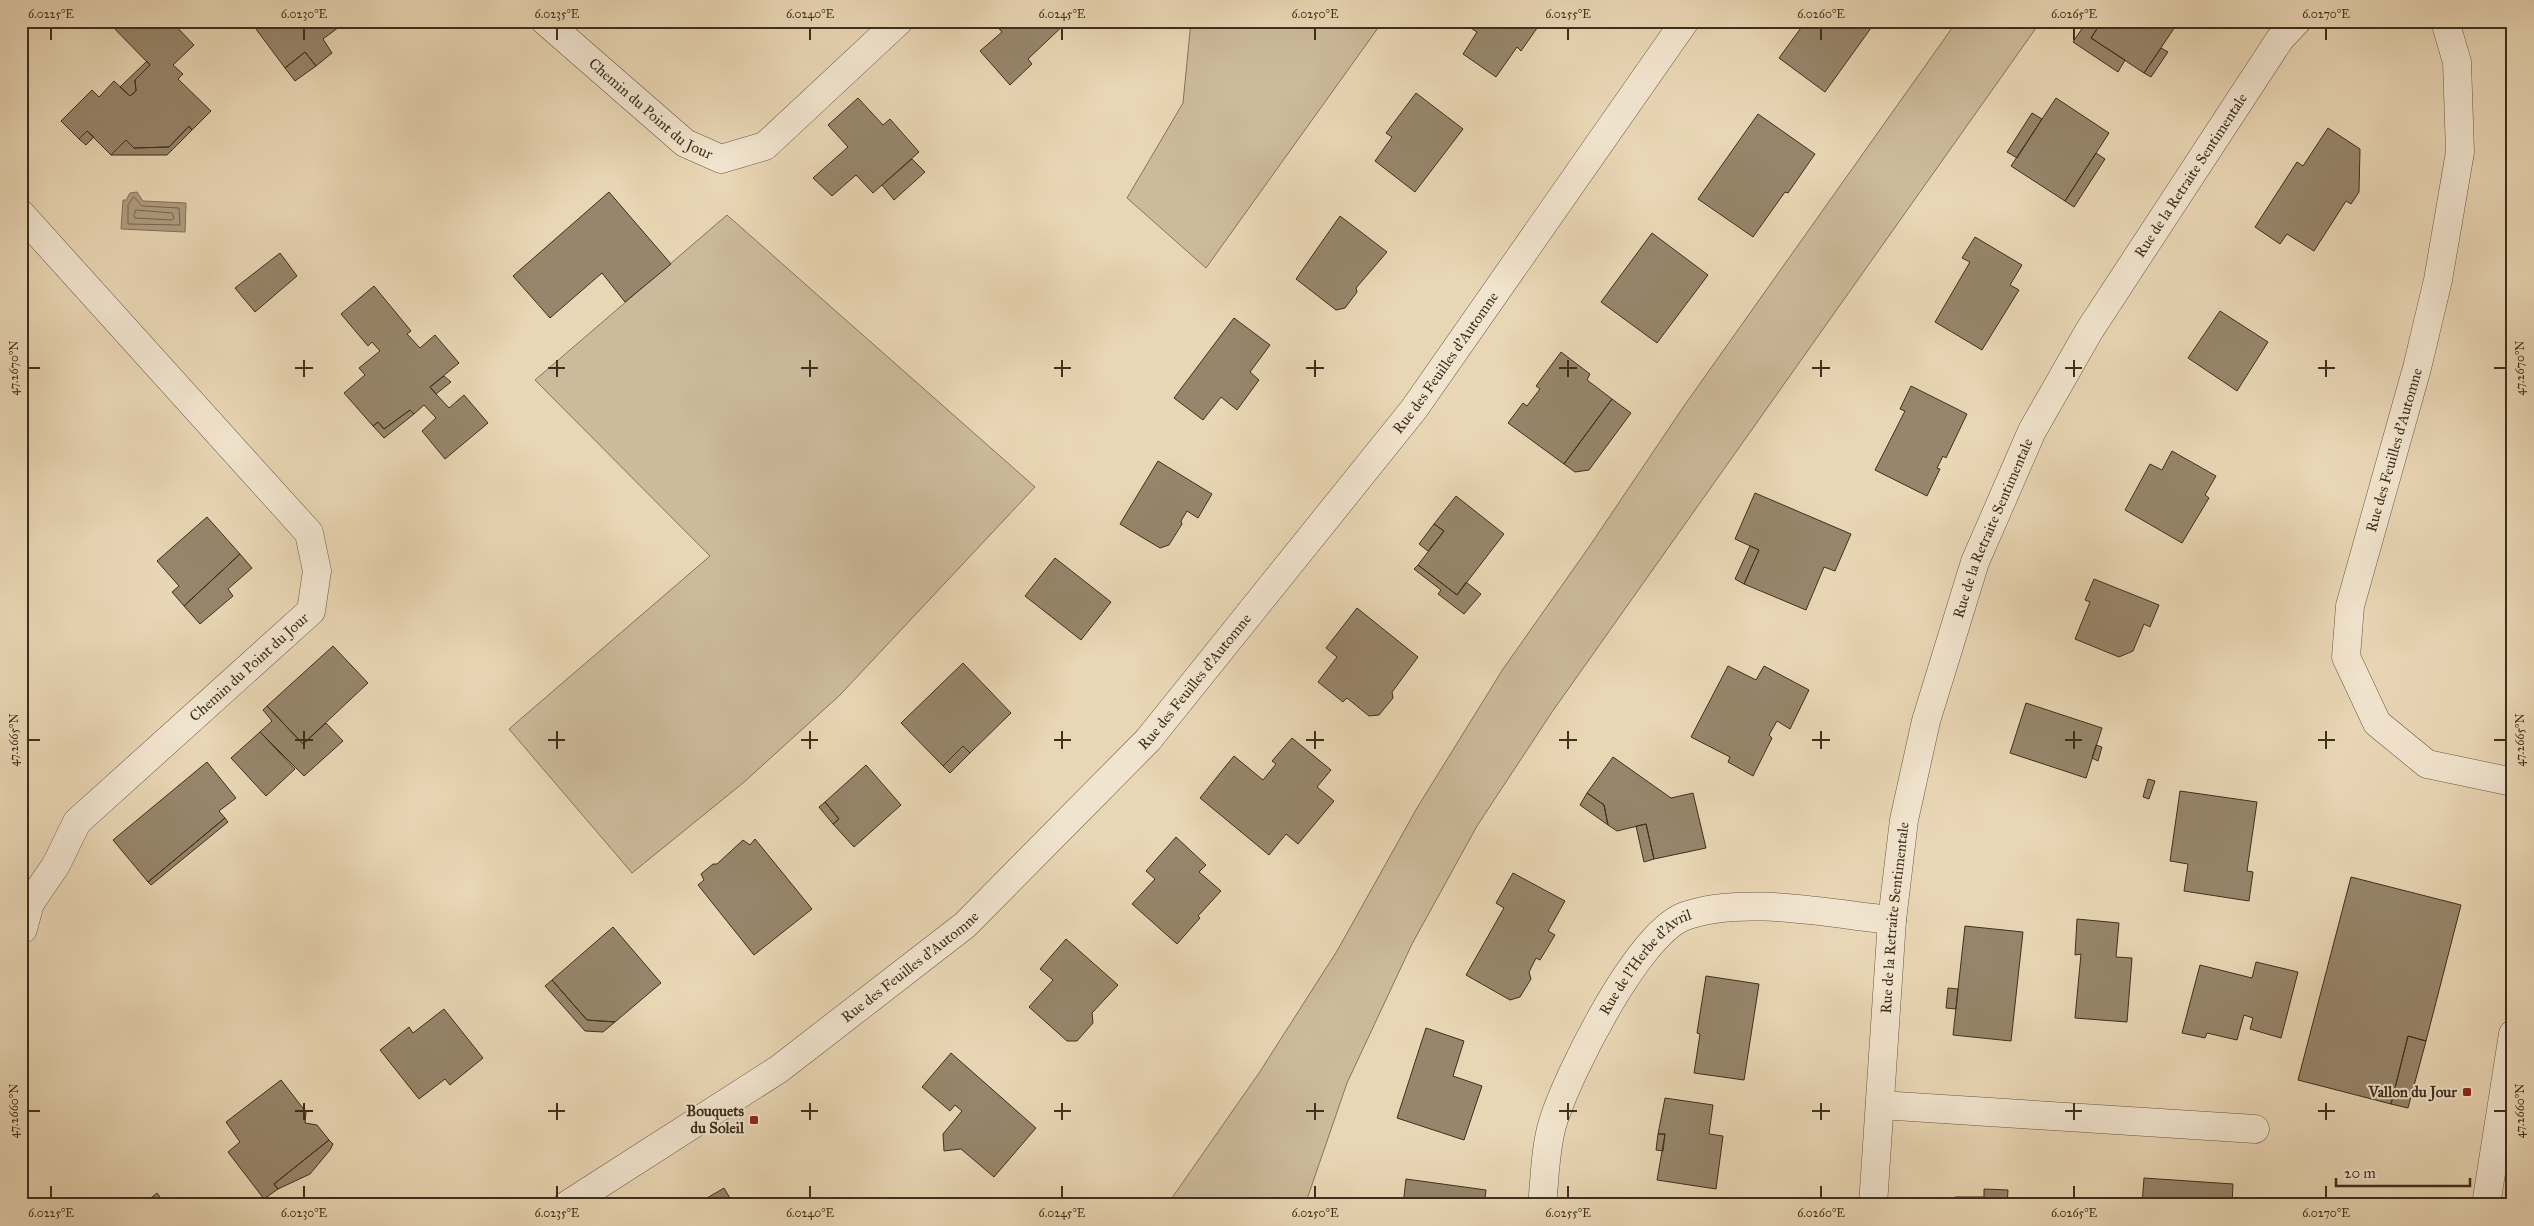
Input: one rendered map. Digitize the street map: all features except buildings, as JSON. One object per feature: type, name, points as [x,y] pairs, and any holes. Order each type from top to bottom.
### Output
[{"type":"street","name":"Chemin du Point du Jour","points":[[545,21],[685,143],[721,159],[764,146],[899,21]]},
{"type":"street","name":"Rue des Feuilles d'Automne","points":[[574,1203],[779,1069],[965,925],[1148,740],[1414,409],[1685,21]]},
{"type":"street","name":"Rue de la Retraite Sentimentale","points":[[1872,1205],[1892,920],[1904,820],[1926,721],[1975,562],[2032,431],[2089,331],[2280,39],[2297,21]]},
{"type":"street","name":"Rue des Feuilles d'Automne","points":[[2445,21],[2457,62],[2460,152],[2438,280],[2417,368],[2350,606],[2346,657],[2377,723],[2427,764],[2513,782]]},
{"type":"street","name":"Chemin du Point du Jour","points":[[21,214],[310,533],[316,570],[312,611],[77,822],[56,865],[30,902],[23,928]]},
{"type":"street","name":"Rue de l'Herbe d'Avril","points":[[1542,1205],[1552,1124],[1576,1062],[1642,952],[1660,931],[1685,916],[1757,905],[1892,920]]},
{"type":"street","points":[[2486,1205],[2513,1034]]},
{"type":"street","points":[[1880,1105],[2255,1129]]},
{"type":"shaded area","points":[[1191,21],[1383,21],[1206,268],[1127,198],[1183,103]]},
{"type":"shaded area","points":[[1957,21],[2041,21],[1552,712],[1477,826],[1412,944],[1347,1083],[1305,1205],[1167,1205],[1259,1073],[1337,951],[1417,808],[1503,669],[1589,547],[1684,406]]},
{"type":"shaded area","points":[[727,215],[1035,487],[840,695],[743,783],[632,873],[509,729],[710,556],[535,380]]},
{"type":"water","points":[[137,192],[143,201],[186,203],[185,232],[121,229],[123,200],[126,200],[130,193]]},
{"type":"place","name":"Vallon du Jour","points":[[2467,1092]]},
{"type":"place","name":"Bouquets du Soleil","points":[[754,1120]]}]
